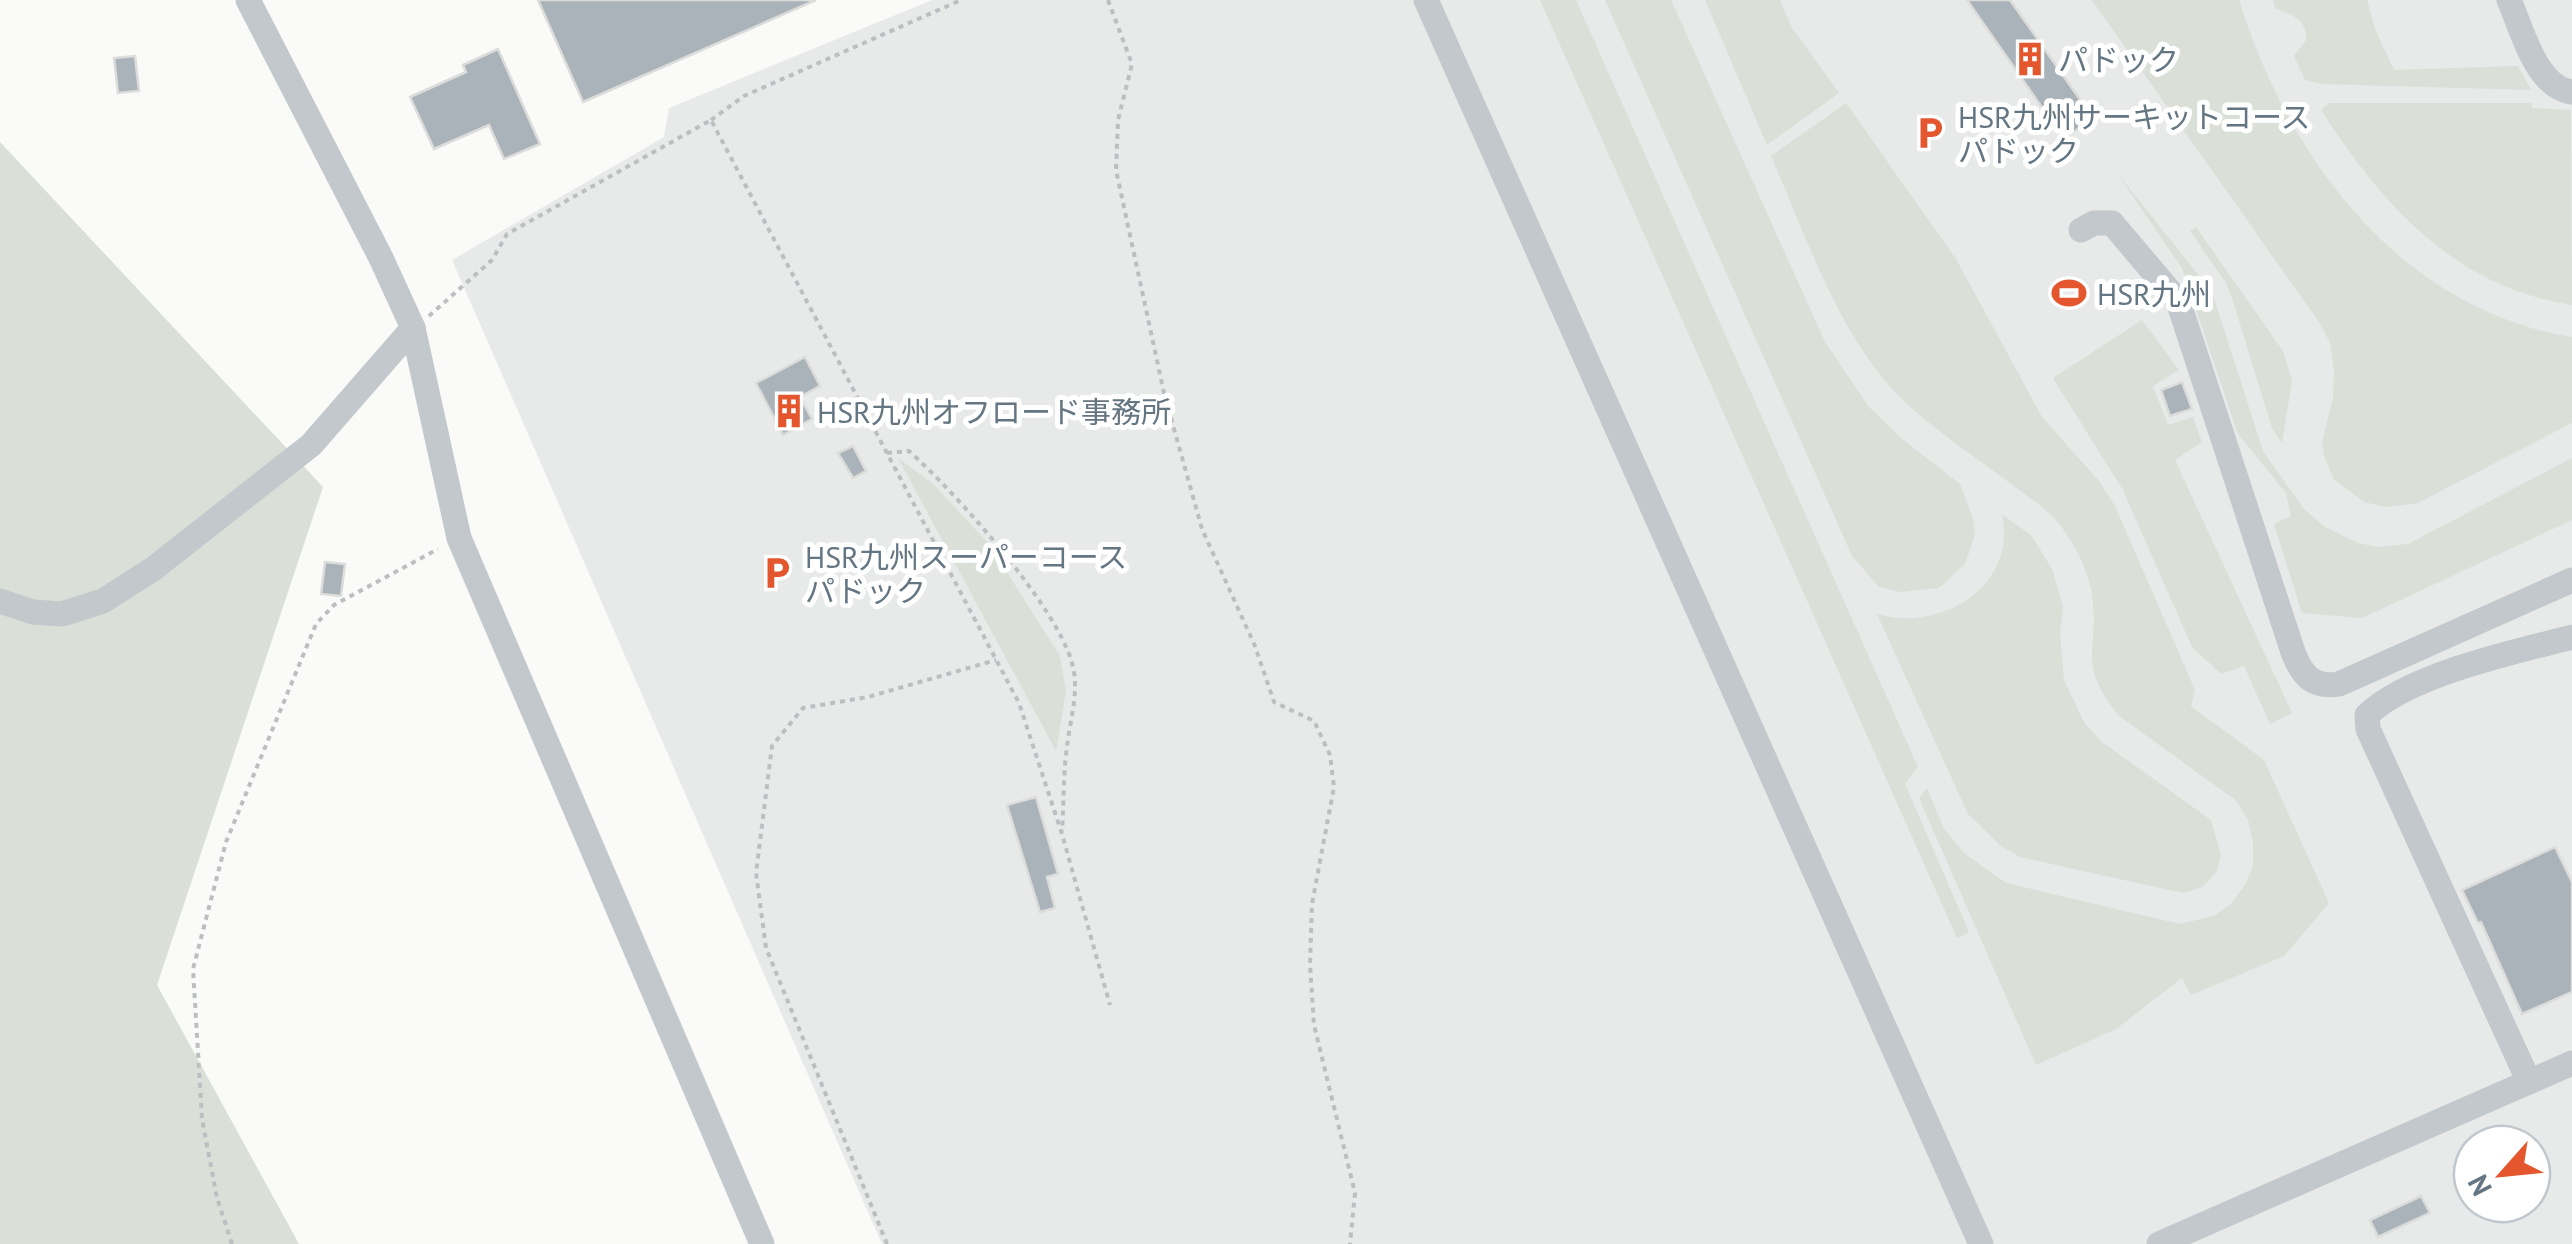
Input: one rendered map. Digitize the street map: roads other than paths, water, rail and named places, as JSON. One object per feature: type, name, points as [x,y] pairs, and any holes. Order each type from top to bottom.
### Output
[{"type":"street","points":[[248,0],[414,328],[459,538],[762,1244]]},
{"type":"street","points":[[1426,0],[1980,1244]]},
{"type":"street","points":[[2509,0],[2538,66],[2552,84],[2572,92]]},
{"type":"street","points":[[2081,230],[2094,222],[2112,223],[2178,301],[2298,667],[2310,681],[2324,686],[2340,684],[2572,580]]},
{"type":"street","points":[[0,601],[33,612],[62,614],[102,601],[153,569],[311,445],[414,328]]},
{"type":"street","points":[[2529,1082],[2368,729],[2367,716],[2381,702],[2475,662],[2572,637]]},
{"type":"street","points":[[2160,1244],[2572,1063]]},
{"type":"place","name":"パドック","points":[[2030,59]]},
{"type":"place","name":"HSR九州サーキットコース パドック","points":[[1930,133]]},
{"type":"place","name":"HSR九州","points":[[2069,293]]},
{"type":"place","name":"HSR九州オフロード事務所","points":[[789,411]]},
{"type":"place","name":"HSR九州スーパーコース パドック","points":[[777,573]]}]
